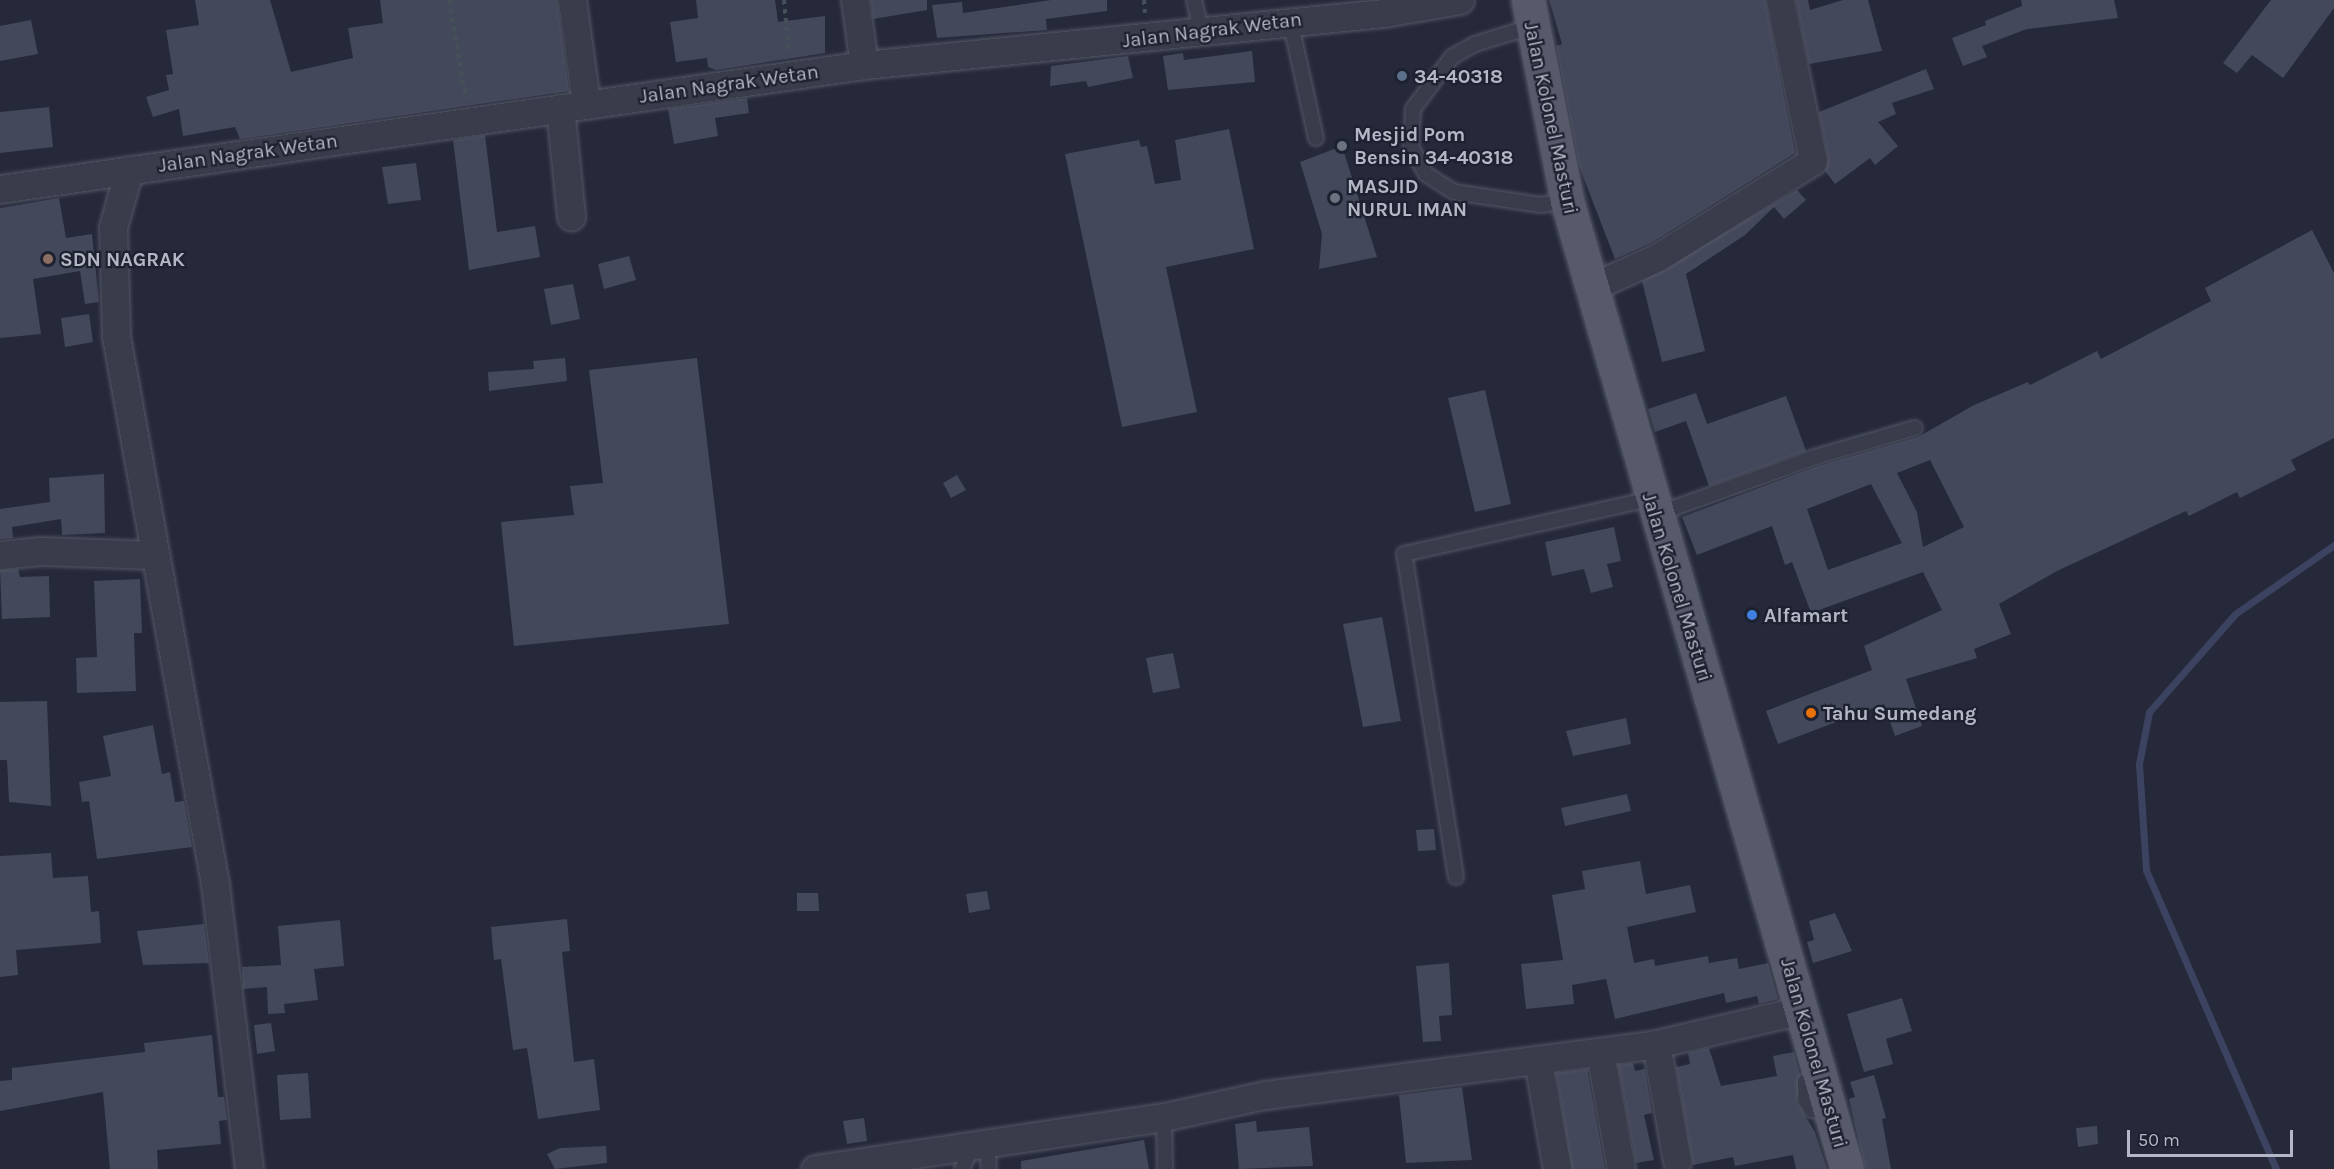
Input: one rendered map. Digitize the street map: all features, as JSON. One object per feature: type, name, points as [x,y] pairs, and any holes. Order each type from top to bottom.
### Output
[{"type":"main road","name":"Jalan Kolonel Masturi","points":[[1529,13],[1567,201],[1653,507],[1847,1169]]},
{"type":"street","points":[[572,0],[586,102]]},
{"type":"street","points":[[855,0],[864,65]]},
{"type":"street","name":"Jalan Nagrak Wetan","points":[[0,189],[560,108],[586,102],[864,65],[1201,31],[1460,0]]},
{"type":"street","points":[[1592,287],[1668,252],[1813,161],[1780,0]]},
{"type":"street","points":[[560,108],[572,216]]},
{"type":"street","points":[[129,170],[113,227],[113,311],[154,555],[215,884],[249,1169]]},
{"type":"street","points":[[0,555],[41,551],[154,555]]},
{"type":"street","points":[[814,1169],[1164,1117],[1265,1095],[1656,1044],[1802,1010]]},
{"type":"street","points":[[1656,1044],[1677,1161]]},
{"type":"street","points":[[1600,1052],[1621,1169]]},
{"type":"street","points":[[1538,1061],[1557,1169]]},
{"type":"lane","points":[[1194,0],[1201,31]]},
{"type":"lane","points":[[1529,13],[1452,57],[1413,109],[1411,147],[1426,174],[1454,192],[1541,205],[1567,201]]},
{"type":"lane","points":[[1290,20],[1316,138]]},
{"type":"lane","points":[[1456,877],[1404,554],[1653,507],[1914,428]]},
{"type":"lane","points":[[1164,1117],[1166,1169]]},
{"type":"lane","points":[[962,1169],[980,1143]]},
{"type":"lane","points":[[980,1143],[989,1169]]},
{"type":"path","points":[[449,0],[469,120]]},
{"type":"path","points":[[784,0],[792,75]]},
{"type":"building","points":[[195,0],[270,0],[291,72],[353,58],[348,28],[383,23],[380,0],[557,0],[569,91],[240,139],[235,127],[183,136],[179,109],[153,117],[146,97],[169,90],[166,75],[173,74],[166,30],[199,25]]},
{"type":"building","points":[[696,0],[775,0],[778,22],[825,16],[825,53],[716,70],[708,67],[707,58],[676,62],[670,22],[698,18]]},
{"type":"building","points":[[871,0],[927,0],[927,10],[873,19]]},
{"type":"building","points":[[1051,0],[1107,0],[1107,11],[1046,19],[1047,30],[937,38],[932,5],[962,2],[963,13]]},
{"type":"building","points":[[1549,0],[1765,0],[1795,153],[1651,243],[1615,259],[1579,166],[1556,46],[1562,44]]},
{"type":"building","points":[[1796,0],[1808,0],[1810,10],[1843,0],[1868,0],[1882,51],[1809,64]]},
{"type":"building","points":[[2021,0],[2114,0],[2118,18],[2027,29],[1982,46],[1987,57],[1963,66],[1952,38],[1986,25],[1985,21],[2022,6]]},
{"type":"building","points":[[2271,0],[2334,0],[2334,8],[2283,78],[2252,55],[2237,73],[2223,63]]},
{"type":"building","points":[[31,20],[38,54],[0,61],[0,26]]},
{"type":"building","points":[[1252,51],[1255,82],[1168,90],[1163,56],[1183,53],[1184,60]]},
{"type":"building","points":[[1128,56],[1133,78],[1088,87],[1086,81],[1050,86],[1051,66]]},
{"type":"building","points":[[1926,69],[1934,89],[1892,103],[1896,114],[1878,122],[1898,146],[1875,165],[1870,158],[1835,184],[1825,171],[1828,158],[1819,112]]},
{"type":"building","points":[[747,98],[749,113],[715,118],[718,136],[674,144],[668,109]]},
{"type":"building","points":[[49,107],[53,147],[0,153],[0,112]]},
{"type":"building","points":[[1229,129],[1254,249],[1166,267],[1197,412],[1122,427],[1065,154],[1139,140],[1141,147],[1147,146],[1155,184],[1181,180],[1175,140]]},
{"type":"building","points":[[485,135],[497,232],[535,226],[540,257],[469,270],[453,140]]},
{"type":"building","name":"MASJID NURUL IMAN","points":[[1342,146],[1377,257],[1319,269],[1322,234],[1300,162]]},
{"type":"building","points":[[416,163],[421,200],[388,204],[382,167]]},
{"type":"building","points":[[1797,190],[1806,200],[1784,219],[1774,207],[1745,235],[1686,274],[1705,351],[1662,362],[1642,281]]},
{"type":"building","points":[[59,198],[66,238],[92,234],[99,302],[85,304],[80,271],[33,279],[41,334],[0,338],[0,208]]},
{"type":"building","points":[[2312,230],[2334,273],[2334,438],[2291,460],[2296,470],[2240,498],[2237,492],[2189,516],[2186,511],[2057,571],[1999,604],[2011,634],[1974,649],[1977,658],[1906,679],[1922,726],[1895,736],[1884,704],[1778,744],[1766,711],[1872,670],[1864,646],[1942,610],[1923,572],[1811,613],[1792,562],[1785,565],[1772,526],[1697,555],[1682,517],[1818,466],[1918,437],[1974,405],[2028,382],[2030,385],[2097,351],[2101,359],[2211,301],[2205,288]],"holes":[[[1930,460],[1964,527],[1923,547],[1917,512],[1897,473]],[[1871,484],[1902,543],[1828,570],[1807,509]]]},
{"type":"building","points":[[629,256],[636,280],[604,289],[598,264]]},
{"type":"building","points":[[573,284],[580,319],[551,325],[544,289]]},
{"type":"building","points":[[89,314],[93,342],[65,347],[61,318]]},
{"type":"building","points":[[565,358],[567,381],[489,391],[488,372],[534,369],[533,361]]},
{"type":"building","points":[[697,358],[729,624],[514,646],[501,522],[574,515],[570,486],[603,483],[589,370]]},
{"type":"building","points":[[1485,390],[1511,504],[1475,512],[1448,398]]},
{"type":"building","points":[[1696,393],[1707,424],[1786,396],[1806,451],[1709,486],[1686,421],[1655,432],[1648,409]]},
{"type":"building","points":[[104,474],[105,533],[62,535],[61,519],[12,527],[13,538],[0,539],[0,509],[50,502],[49,478]]},
{"type":"building","points":[[957,475],[966,490],[951,498],[943,483]]},
{"type":"building","points":[[1614,527],[1621,561],[1607,564],[1613,587],[1591,593],[1584,569],[1552,576],[1545,542]]},
{"type":"building","points":[[18,569],[20,577],[49,576],[50,617],[2,619],[0,570]]},
{"type":"building","points":[[140,579],[142,633],[134,633],[136,691],[77,693],[76,658],[97,657],[94,581]]},
{"type":"building","points":[[1382,617],[1401,721],[1363,727],[1343,624]]},
{"type":"building","points":[[1173,653],[1180,688],[1153,693],[1146,658]]},
{"type":"building","points":[[47,701],[51,806],[9,802],[7,760],[0,760],[0,702]]},
{"type":"building","points":[[1626,718],[1631,744],[1573,756],[1566,731]]},
{"type":"building","points":[[153,725],[162,774],[170,772],[175,802],[184,801],[192,847],[97,859],[89,801],[82,802],[79,782],[111,776],[103,736]]},
{"type":"building","points":[[1627,794],[1631,811],[1565,826],[1561,808]]},
{"type":"building","points":[[1434,829],[1436,850],[1418,851],[1416,830]]},
{"type":"building","points":[[51,853],[53,878],[88,876],[91,912],[99,911],[101,943],[16,950],[18,975],[0,977],[0,856]]},
{"type":"building","points":[[1640,861],[1646,894],[1690,885],[1696,912],[1627,927],[1634,963],[1654,959],[1655,966],[1708,956],[1709,963],[1737,958],[1739,969],[1768,963],[1778,999],[1759,1004],[1757,996],[1726,1003],[1724,993],[1615,1019],[1606,979],[1572,985],[1574,1004],[1526,1009],[1521,964],[1563,960],[1552,895],[1585,889],[1582,871]]},
{"type":"building","points":[[987,891],[990,909],[969,913],[966,894]]},
{"type":"building","points":[[797,893],[818,893],[819,911],[797,911]]},
{"type":"building","points":[[1835,913],[1852,951],[1813,963],[1807,942],[1814,940],[1809,921]]},
{"type":"building","points":[[567,919],[570,951],[562,952],[574,1062],[594,1059],[600,1110],[538,1119],[527,1048],[513,1050],[501,959],[494,960],[491,927]]},
{"type":"building","points":[[340,920],[344,966],[314,969],[318,1000],[284,1004],[285,1013],[268,1014],[267,987],[243,989],[242,967],[281,965],[278,926]]},
{"type":"building","points":[[204,924],[209,963],[143,965],[137,931]]},
{"type":"building","points":[[1449,963],[1452,1015],[1439,1016],[1441,1041],[1423,1042],[1416,966]]},
{"type":"building","points":[[1902,998],[1912,1031],[1886,1039],[1893,1064],[1864,1072],[1847,1014]]},
{"type":"building","points":[[271,1023],[275,1051],[257,1054],[254,1025]]},
{"type":"building","points":[[212,1035],[218,1097],[224,1097],[227,1120],[219,1121],[221,1144],[157,1150],[158,1169],[110,1169],[103,1092],[0,1111],[0,1081],[12,1080],[12,1068],[145,1052],[144,1043]]},
{"type":"building","points":[[1709,1048],[1721,1086],[1777,1076],[1773,1056],[1794,1052],[1800,1075],[1797,1102],[1815,1132],[1827,1169],[1796,1169],[1793,1155],[1735,1166],[1733,1157],[1693,1165],[1676,1067],[1690,1064],[1688,1053]]},
{"type":"building","points":[[1633,1063],[1635,1071],[1645,1069],[1652,1113],[1644,1115],[1654,1160],[1636,1163],[1618,1065]]},
{"type":"building","points":[[1587,1069],[1605,1169],[1572,1169],[1556,1073]]},
{"type":"building","points":[[308,1073],[311,1118],[280,1120],[277,1075]]},
{"type":"building","points":[[1874,1075],[1886,1118],[1882,1119],[1891,1169],[1865,1169],[1849,1099],[1855,1097],[1850,1082]]},
{"type":"building","points":[[1462,1087],[1472,1160],[1406,1163],[1399,1095]]},
{"type":"building","points":[[864,1118],[867,1141],[847,1144],[843,1121]]},
{"type":"building","points":[[1256,1121],[1257,1132],[1309,1127],[1313,1166],[1239,1169],[1235,1124]]},
{"type":"building","points":[[2097,1126],[2098,1144],[2078,1147],[2076,1128]]},
{"type":"building","points":[[1144,1140],[1149,1169],[1021,1169],[1021,1161]]},
{"type":"building","points":[[606,1146],[607,1163],[555,1169],[547,1154],[560,1148]]},
{"type":"waterway","points":[[2276,1169],[2146,870],[2139,764],[2149,712],[2235,614],[2334,545]]},
{"type":"place","name":"34-40318","points":[[1402,76]]},
{"type":"place","name":"Mesjid Pom Bensin 34-40318","points":[[1342,146]]},
{"type":"place","name":"MASJID NURUL IMAN","points":[[1335,198]]},
{"type":"place","name":"SDN NAGRAK","points":[[48,259]]},
{"type":"place","name":"Alfamart","points":[[1752,615]]},
{"type":"place","name":"Tahu Sumedang","points":[[1811,713]]}]
